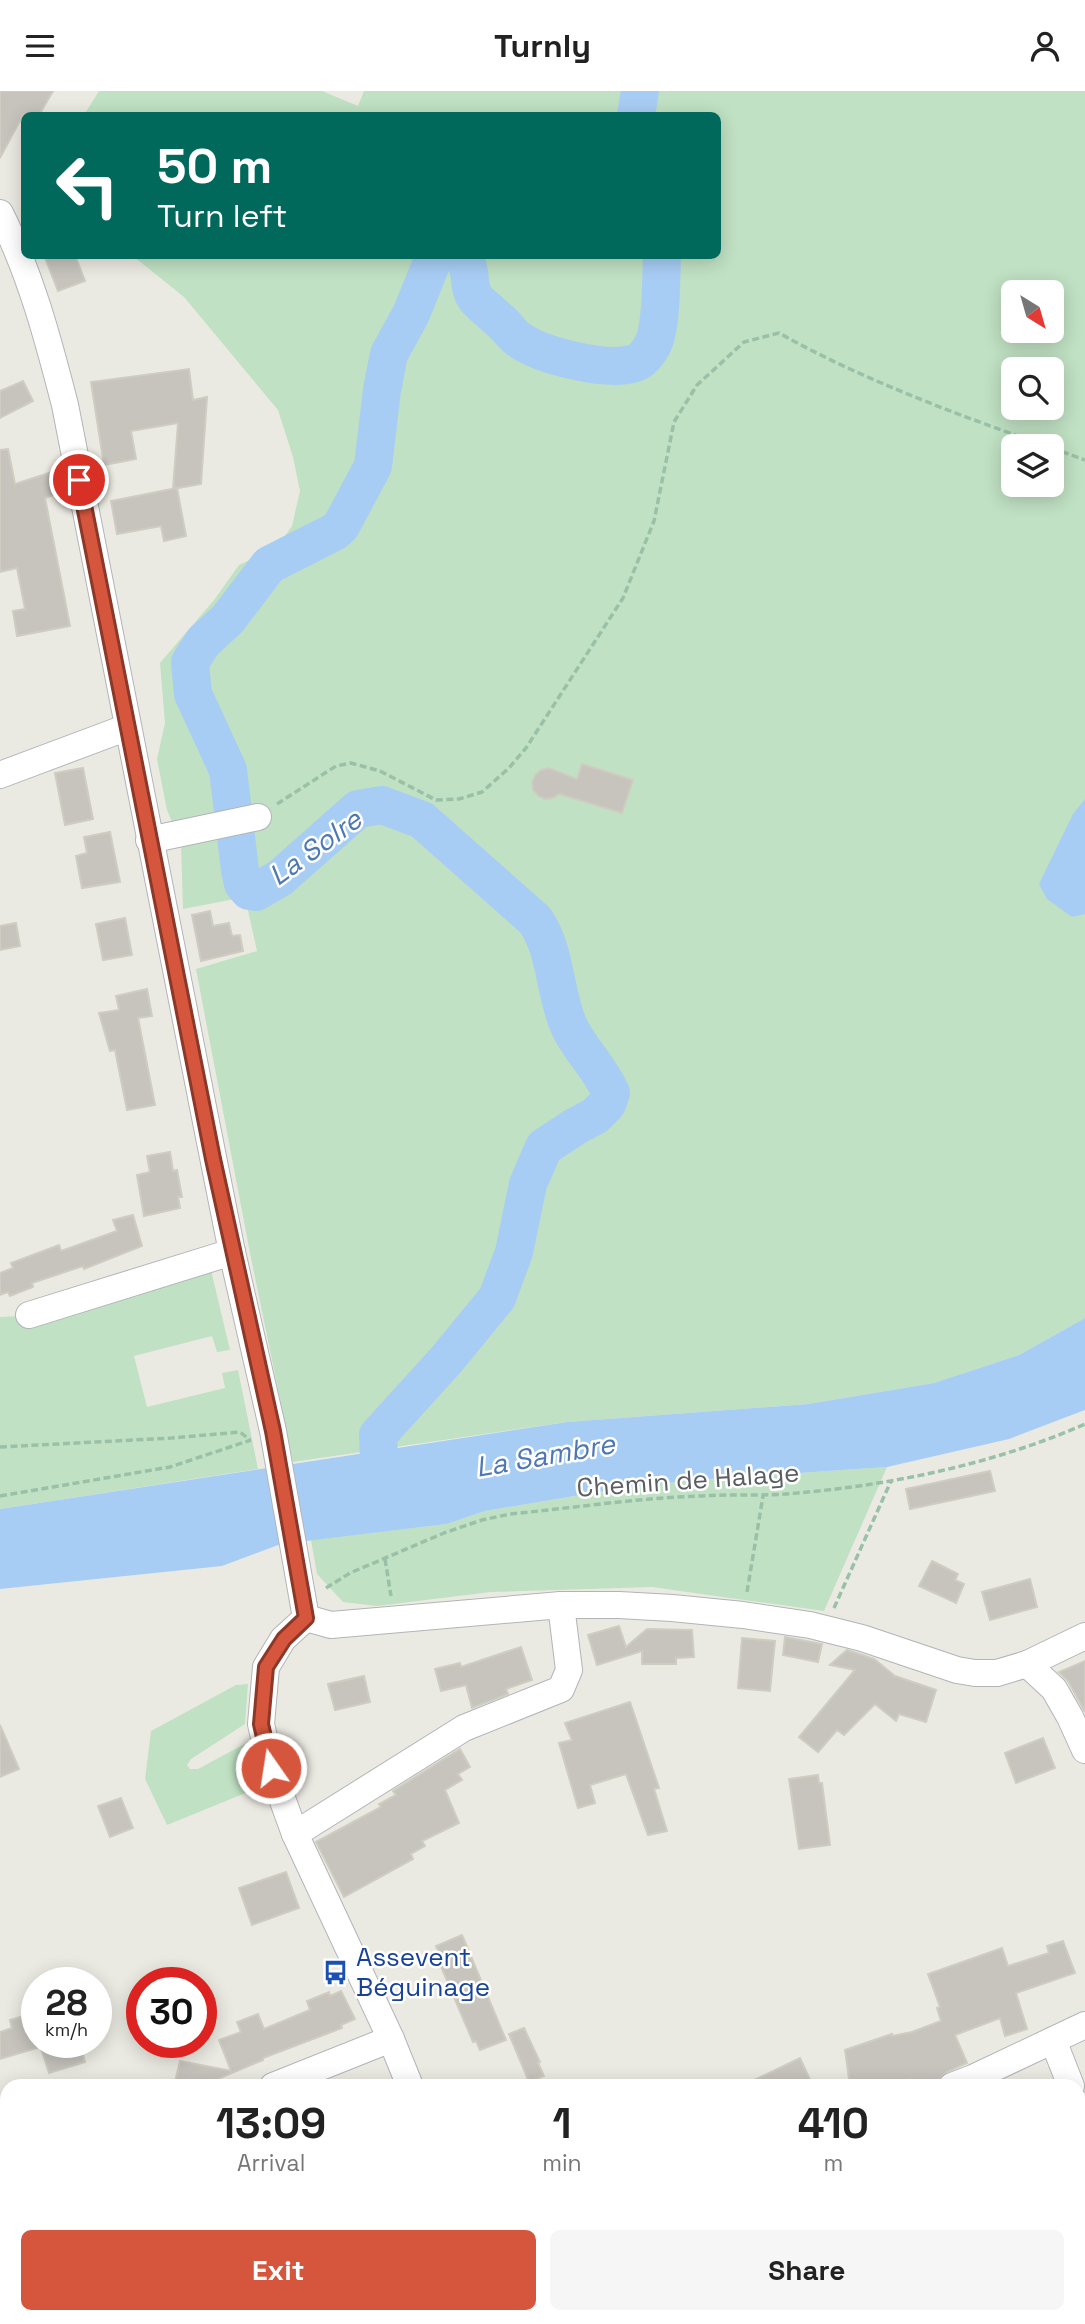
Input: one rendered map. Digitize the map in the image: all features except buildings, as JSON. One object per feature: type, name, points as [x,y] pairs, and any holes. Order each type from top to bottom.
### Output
[{"type":"street","points":[[0,213],[27,277],[48,339],[65,405],[232,1252],[262,1436],[298,1560],[304,1608],[266,1667],[261,1724],[271,1768],[295,1833],[407,2079]]},
{"type":"street","points":[[0,775],[128,727]]},
{"type":"street","points":[[149,840],[258,817]]},
{"type":"street","points":[[29,1315],[232,1252]]},
{"type":"street","points":[[304,1608],[331,1625],[561,1605],[618,1605],[743,1615],[824,1629],[975,1674],[997,1673],[1027,1664],[1085,1636]]},
{"type":"street","points":[[295,1833],[464,1728],[561,1689],[569,1670],[561,1605]]},
{"type":"street","points":[[1027,1664],[1054,1689],[1085,1749]]},
{"type":"street","points":[[967,2079],[1085,2025]]},
{"type":"street","points":[[291,2079],[391,2039]]},
{"type":"street","points":[[1053,2040],[1068,2079]]},
{"type":"path","points":[[258,817],[336,766],[351,764],[380,771],[436,800],[459,799],[482,792],[509,768],[526,748],[623,598],[654,521],[674,422],[697,385],[744,342],[779,333],[847,367],[956,414],[1012,434]]},
{"type":"path","points":[[1064,452],[1085,460]]},
{"type":"path","name":"Chemin de Halage","points":[[304,1608],[319,1592],[350,1573],[482,1520],[510,1514],[700,1496],[763,1496],[891,1480],[942,1470],[1044,1442],[1085,1424]]},
{"type":"path","points":[[0,1447],[240,1432],[262,1436]]},
{"type":"path","points":[[0,1496],[170,1467],[262,1436]]},
{"type":"path","points":[[824,1629],[891,1480]]},
{"type":"path","points":[[743,1615],[763,1496]]},
{"type":"path","points":[[385,1558],[395,1619]]},
{"type":"green space","points":[[99,91],[322,91],[358,106],[364,91],[1085,91],[1085,1318],[1019,1355],[934,1383],[808,1404],[567,1422],[293,1462],[196,969],[257,951],[245,897],[183,909],[181,844],[167,810],[157,759],[165,723],[160,663],[214,600],[239,565],[277,547],[292,526],[300,491],[293,457],[278,410],[184,297],[137,259],[721,259],[721,112],[86,112]]},
{"type":"green space","points":[[210,1266],[230,1350],[217,1352],[212,1336],[134,1356],[147,1407],[225,1388],[222,1373],[238,1370],[258,1469],[0,1509],[0,1317],[60,1314]]},
{"type":"green space","points":[[887,1467],[824,1611],[652,1587],[491,1592],[377,1606],[343,1602],[317,1574],[311,1540],[447,1524],[485,1511],[622,1488],[695,1480]]},
{"type":"green space","points":[[248,1684],[245,1724],[191,1759],[187,1765],[190,1769],[198,1769],[250,1741],[265,1785],[167,1825],[145,1779],[151,1731],[236,1685]]},
{"type":"water","points":[[1085,799],[1085,914],[1072,917],[1047,899],[1039,884],[1073,814]]},
{"type":"water","name":"La Sambre","points":[[1085,1318],[1085,1410],[1009,1439],[887,1467],[695,1480],[622,1488],[485,1511],[447,1524],[281,1544],[222,1566],[0,1589],[0,1509],[567,1422],[808,1404],[934,1383],[1019,1355]]},
{"type":"waterway","name":"La Solre","points":[[636,112],[640,91]]},
{"type":"waterway","name":"La Solre","points":[[380,1485],[378,1435],[447,1359],[497,1298],[514,1252],[528,1184],[544,1147],[595,1116],[607,1104],[611,1093],[568,1024],[547,944],[535,920],[422,820],[382,805],[358,809],[280,878],[256,892],[249,891],[243,884],[240,870],[228,770],[193,694],[190,662],[203,642],[228,619],[269,565],[341,526],[373,466],[389,354],[411,314],[434,259]]},
{"type":"waterway","name":"La Solre","points":[[463,259],[474,296],[518,339],[542,351],[574,361],[620,366],[641,359],[655,338],[658,328],[662,259]]},
{"type":"place","name":"Assevent Béguinage","points":[[336,1972]]},
{"type":"route","points":[[79,480],[213,1159],[273,1431],[298,1560],[306,1618],[284,1639],[266,1667],[261,1724],[271,1768]]}]
